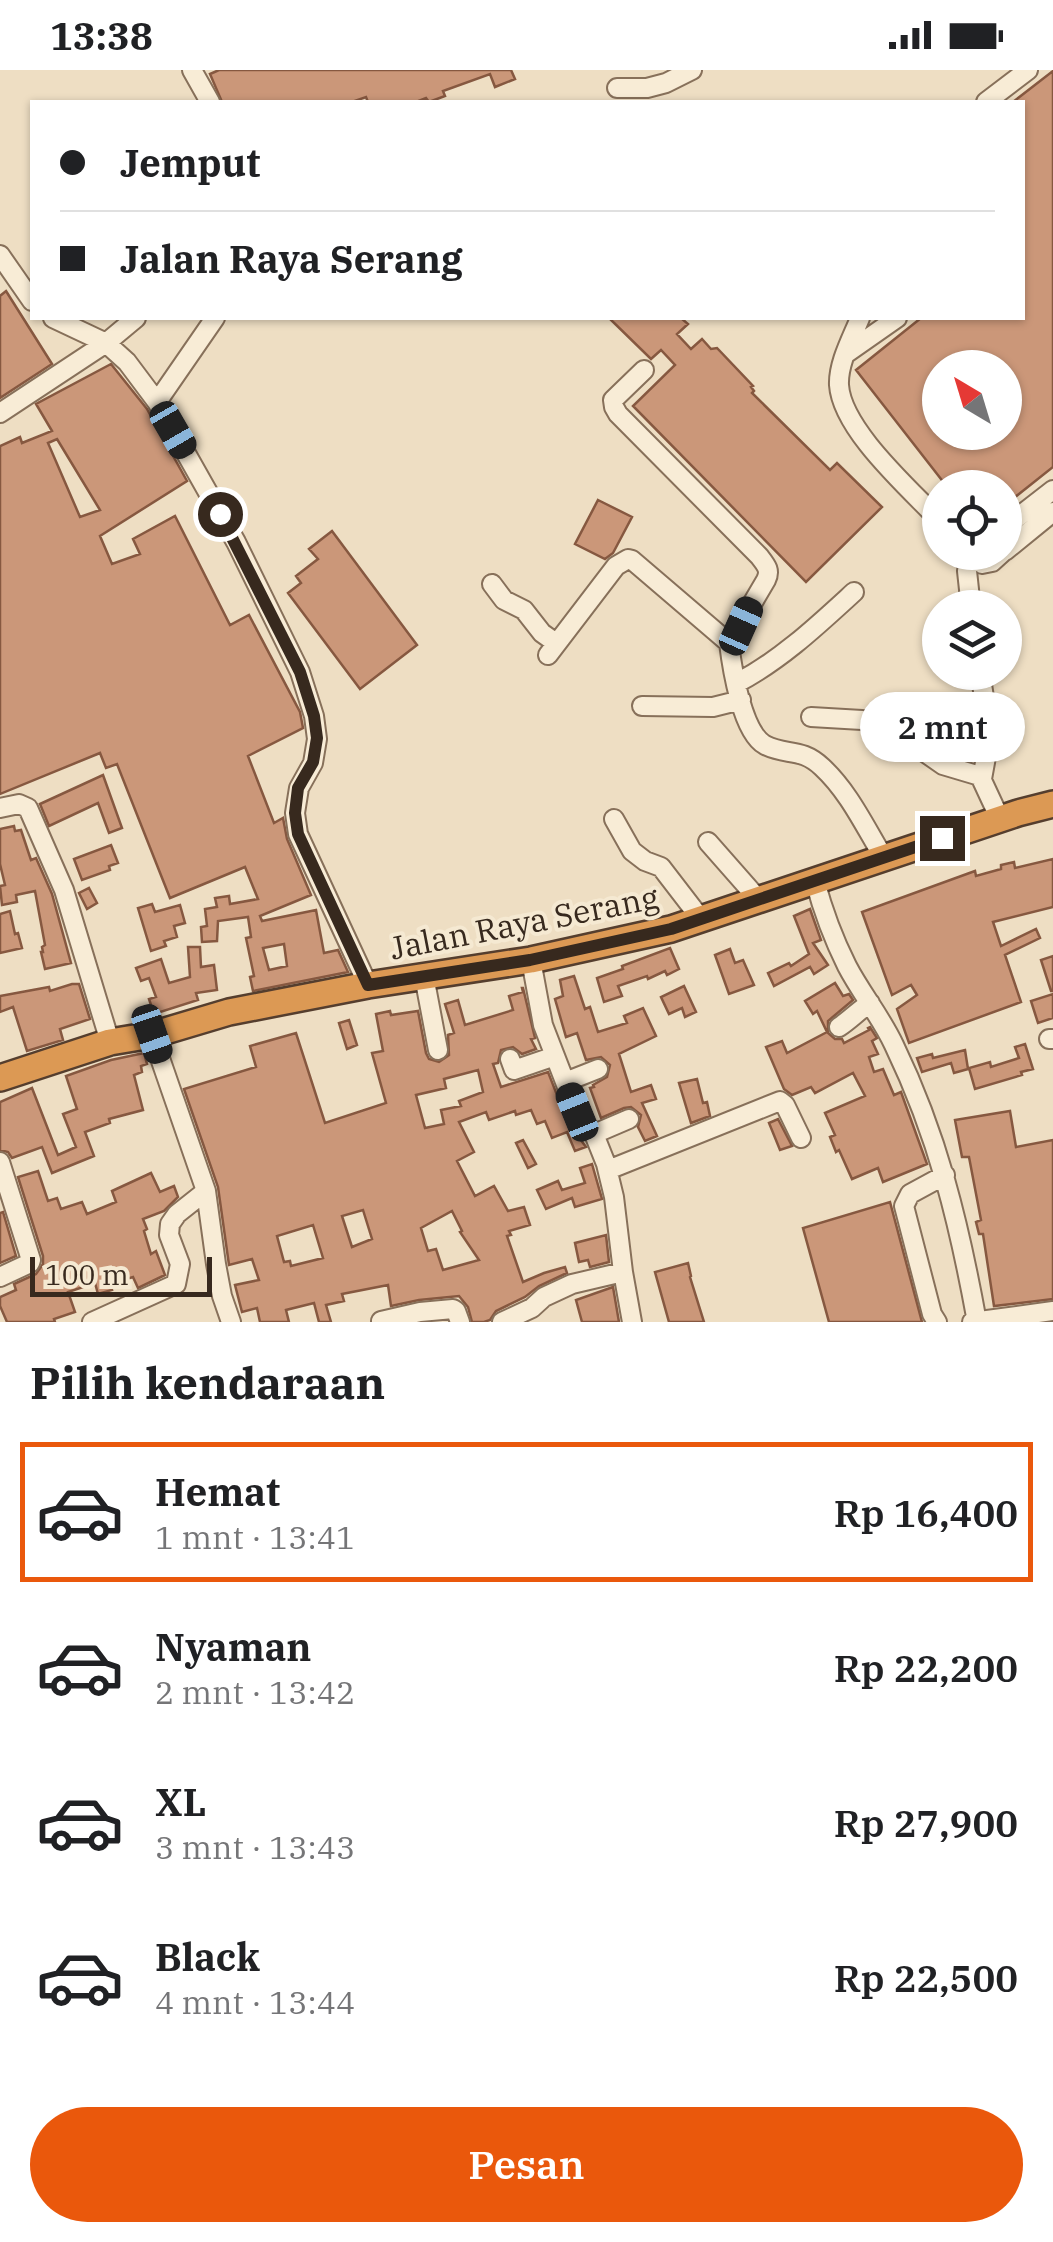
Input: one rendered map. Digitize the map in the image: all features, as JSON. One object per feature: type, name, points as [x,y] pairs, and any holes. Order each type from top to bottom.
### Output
[{"type":"highway","name":"Jalan Raya Serang","points":[[0,1078],[110,1042],[228,1012],[530,960],[671,929],[1000,818],[1053,804]]},
{"type":"street","points":[[192,70],[209,100]]},
{"type":"street","points":[[634,70],[640,90]]},
{"type":"street","points":[[617,88],[640,90],[692,70]]},
{"type":"street","points":[[989,100],[1028,70]]},
{"type":"street","points":[[0,255],[30,298]]},
{"type":"street","points":[[57,320],[106,343],[127,362],[157,402],[236,542],[300,672],[317,738],[313,762],[298,788],[298,834],[368,985]]},
{"type":"street","points":[[0,413],[106,343],[134,320]]},
{"type":"street","points":[[157,402],[214,320]]},
{"type":"street","points":[[859,320],[842,366],[839,386],[848,411],[871,448],[922,502]]},
{"type":"street","points":[[847,353],[894,320]]},
{"type":"street","points":[[644,370],[613,400],[618,414],[768,568],[766,580],[729,644]]},
{"type":"street","points":[[1022,515],[1053,490]]},
{"type":"street","points":[[1022,537],[1053,512]]},
{"type":"street","points":[[492,584],[504,600],[524,610],[552,649],[616,566],[632,560],[729,644],[752,729],[763,744],[808,754],[824,768],[861,818],[884,858]]},
{"type":"street","points":[[642,706],[713,708],[739,692],[756,673],[854,592]]},
{"type":"street","points":[[982,779],[990,735],[983,690]]},
{"type":"street","points":[[811,716],[877,724],[944,765],[976,774],[1000,818]]},
{"type":"street","points":[[0,808],[20,804],[28,808],[64,890],[110,1042]]},
{"type":"street","points":[[614,819],[632,851],[660,867],[701,919]]},
{"type":"street","points":[[708,842],[758,900]]},
{"type":"street","points":[[815,880],[835,940],[893,1043],[930,1132],[963,1243],[975,1322],[1053,1311]]},
{"type":"street","points":[[530,960],[543,1025],[579,1118],[594,1134],[608,1170],[632,1322]]},
{"type":"street","points":[[424,976],[438,1050]]},
{"type":"street","points":[[839,1027],[870,1004]]},
{"type":"street","points":[[152,1034],[206,1191],[222,1296],[231,1322]]},
{"type":"street","points":[[510,1059],[515,1070],[555,1056]]},
{"type":"street","points":[[565,1082],[598,1069]]},
{"type":"street","points":[[608,1170],[780,1101],[801,1138]]},
{"type":"street","points":[[594,1134],[629,1119]]},
{"type":"street","points":[[0,1162],[32,1260],[0,1277]]},
{"type":"street","points":[[937,1322],[904,1206],[910,1194],[945,1174]]},
{"type":"street","points":[[92,1322],[176,1284],[180,1264],[169,1235],[170,1224],[206,1191]]},
{"type":"street","points":[[502,1322],[572,1284],[623,1272]]},
{"type":"street","points":[[381,1321],[453,1309],[460,1322]]},
{"type":"building","points":[[219,70],[511,70],[515,79],[495,87],[490,74],[443,91],[445,96],[434,100],[221,100],[210,74]]},
{"type":"building","points":[[1053,71],[1053,467],[1022,492],[1022,470],[934,470],[856,370],[918,320],[1025,320],[1025,100],[1016,100]]},
{"type":"building","points":[[6,291],[52,364],[0,398],[0,296]]},
{"type":"building","points":[[611,320],[683,320],[688,324],[677,334],[691,349],[702,339],[711,349],[717,348],[753,386],[752,393],[830,470],[837,463],[882,507],[806,582],[633,406],[675,365],[661,350],[651,359]]},
{"type":"building","points":[[111,364],[147,409],[187,481],[100,536],[112,564],[140,554],[133,539],[175,516],[230,625],[249,615],[300,712],[303,728],[248,756],[274,823],[283,818],[287,839],[311,895],[260,916],[262,921],[316,910],[324,953],[338,950],[348,972],[253,991],[246,938],[251,937],[248,917],[218,921],[217,941],[202,942],[201,927],[207,926],[205,909],[217,907],[215,898],[229,896],[230,904],[258,899],[245,867],[170,898],[117,764],[106,768],[100,753],[0,794],[0,446],[20,437],[22,443],[52,431],[36,404]],"holes":[[[57,439],[100,510],[80,517],[48,443]],[[284,944],[287,966],[269,970],[263,948]]]},
{"type":"building","points":[[598,500],[632,517],[613,553],[605,559],[575,544]]},
{"type":"building","points":[[332,531],[417,645],[360,689],[288,593],[301,583],[296,576],[318,559],[309,549]]},
{"type":"building","points":[[103,775],[122,828],[109,833],[98,803],[49,826],[40,804]]},
{"type":"building","points":[[14,826],[15,831],[21,830],[31,860],[36,858],[52,894],[71,963],[45,969],[41,952],[45,945],[35,891],[16,895],[17,902],[2,905],[0,886],[5,885],[0,864],[0,829]]},
{"type":"building","points":[[111,845],[118,863],[82,880],[74,859]]},
{"type":"building","points":[[1053,859],[1053,907],[993,922],[1001,946],[1036,929],[1040,938],[1005,955],[1021,1002],[909,1043],[897,1009],[917,995],[911,985],[892,995],[862,912],[975,871],[976,876],[1014,862],[1015,868]]},
{"type":"building","points":[[89,888],[97,903],[87,909],[79,893]]},
{"type":"building","points":[[152,904],[155,912],[180,905],[185,923],[174,926],[177,937],[151,951],[138,908]]},
{"type":"building","points":[[810,909],[821,940],[813,943],[828,965],[814,974],[810,967],[774,986],[768,973],[789,963],[791,966],[809,954],[794,916]]},
{"type":"building","points":[[10,911],[22,948],[0,953],[0,914]]},
{"type":"building","points":[[188,947],[200,947],[201,967],[214,965],[217,990],[196,993],[198,1000],[154,1014],[149,999],[156,997],[149,978],[141,981],[136,968],[161,959],[169,983],[190,977]]},
{"type":"building","points":[[670,948],[679,969],[618,986],[622,996],[604,1002],[597,978]]},
{"type":"building","points":[[730,949],[735,963],[743,960],[754,985],[729,994],[715,955]]},
{"type":"building","points":[[1053,956],[1053,991],[1051,991],[1041,960]]},
{"type":"building","points":[[574,976],[598,1032],[627,1023],[624,1016],[643,1008],[656,1036],[619,1054],[631,1092],[651,1085],[656,1099],[642,1103],[657,1136],[645,1141],[638,1127],[641,1115],[631,1107],[601,1118],[590,1088],[607,1077],[610,1065],[601,1057],[586,1060],[577,1033],[566,1037],[555,999],[563,996],[560,980]]},
{"type":"building","points":[[835,983],[843,996],[849,994],[853,1000],[828,1021],[828,1033],[844,1043],[870,1027],[877,1038],[872,1041],[878,1054],[869,1057],[874,1072],[883,1069],[894,1095],[901,1092],[927,1164],[883,1182],[878,1168],[852,1179],[830,1137],[835,1135],[825,1113],[865,1096],[853,1073],[815,1093],[811,1087],[792,1095],[784,1089],[766,1047],[782,1041],[787,1053],[827,1032],[817,1011],[813,1014],[805,1001]]},
{"type":"building","points":[[79,984],[90,1019],[60,1029],[63,1040],[27,1051],[13,1007],[0,1012],[0,996],[49,987],[50,991]]},
{"type":"building","points":[[684,986],[696,1012],[685,1017],[682,1008],[669,1014],[661,997]]},
{"type":"building","points":[[522,988],[535,1038],[531,1039],[536,1049],[522,1054],[513,1047],[501,1050],[498,1063],[493,1064],[501,1087],[548,1072],[568,1123],[586,1147],[575,1151],[567,1132],[552,1138],[545,1121],[537,1124],[531,1110],[489,1120],[486,1112],[459,1122],[474,1152],[457,1161],[475,1196],[494,1186],[508,1211],[524,1207],[530,1225],[509,1231],[511,1235],[507,1236],[523,1282],[565,1267],[567,1273],[496,1311],[484,1322],[472,1322],[468,1307],[459,1296],[391,1306],[388,1285],[342,1294],[344,1301],[326,1305],[331,1322],[319,1322],[314,1303],[286,1310],[289,1322],[260,1322],[257,1308],[242,1312],[235,1285],[259,1280],[252,1259],[229,1265],[218,1187],[184,1089],[256,1067],[250,1046],[296,1033],[325,1123],[386,1103],[372,1053],[383,1051],[376,1014],[418,1011],[426,1053],[429,1059],[439,1062],[449,1055],[448,1035],[454,1033],[445,1004],[458,1000],[465,1025],[513,1010],[509,996],[523,992]],"holes":[[[478,1070],[483,1092],[459,1101],[461,1106],[441,1110],[444,1124],[425,1128],[416,1095],[446,1088],[444,1079]],[[363,1210],[372,1239],[352,1247],[342,1216]],[[452,1211],[460,1232],[479,1260],[443,1270],[436,1249],[428,1251],[421,1228]],[[313,1225],[323,1258],[291,1266],[290,1261],[284,1262],[277,1236]]]},
{"type":"building","points":[[1053,994],[1053,1018],[1038,1023],[1031,1001]]},
{"type":"building","points":[[349,1020],[357,1045],[347,1049],[339,1023]]},
{"type":"building","points":[[1025,1044],[1033,1069],[975,1089],[969,1068],[990,1062],[991,1067],[1019,1058],[1015,1047]]},
{"type":"building","points":[[965,1050],[968,1069],[954,1073],[951,1063],[922,1072],[917,1058],[932,1054],[933,1058]]},
{"type":"building","points":[[144,1053],[147,1064],[134,1075],[143,1110],[109,1119],[110,1123],[85,1132],[94,1156],[52,1173],[42,1147],[12,1158],[0,1150],[0,1102],[32,1088],[58,1155],[76,1147],[63,1114],[77,1109],[66,1076]]},
{"type":"building","points":[[697,1079],[710,1116],[691,1123],[679,1083]]},
{"type":"building","points":[[1010,1111],[1016,1147],[1053,1140],[1053,1299],[994,1306],[983,1234],[979,1234],[976,1222],[981,1220],[969,1157],[962,1157],[955,1120]]},
{"type":"building","points":[[778,1119],[792,1146],[780,1150],[769,1123]]},
{"type":"building","points":[[523,1140],[536,1164],[528,1168],[516,1143]]},
{"type":"building","points":[[592,1164],[602,1199],[575,1207],[572,1198],[546,1209],[537,1190],[558,1181],[562,1190],[585,1183],[580,1168]]},
{"type":"building","points":[[38,1171],[48,1201],[57,1198],[61,1209],[82,1202],[87,1214],[116,1202],[112,1191],[151,1173],[160,1192],[174,1186],[178,1197],[164,1211],[143,1219],[151,1254],[156,1251],[165,1275],[138,1288],[133,1277],[110,1284],[112,1290],[98,1294],[95,1283],[68,1292],[75,1312],[54,1319],[55,1322],[7,1322],[0,1297],[16,1290],[14,1284],[36,1274],[43,1264],[18,1177]]},
{"type":"building","points":[[890,1202],[922,1322],[829,1322],[803,1228]]},
{"type":"building","points":[[3,1212],[16,1256],[0,1263],[0,1213]]},
{"type":"building","points":[[606,1235],[609,1262],[590,1267],[588,1260],[579,1262],[575,1243]]},
{"type":"building","points":[[688,1263],[704,1322],[669,1322],[655,1272]]},
{"type":"building","points":[[613,1287],[619,1322],[582,1322],[576,1300]]},
{"type":"route","points":[[220,514],[300,672],[314,716],[317,738],[313,762],[298,788],[298,834],[368,985],[530,960],[671,929],[942,838]]}]
